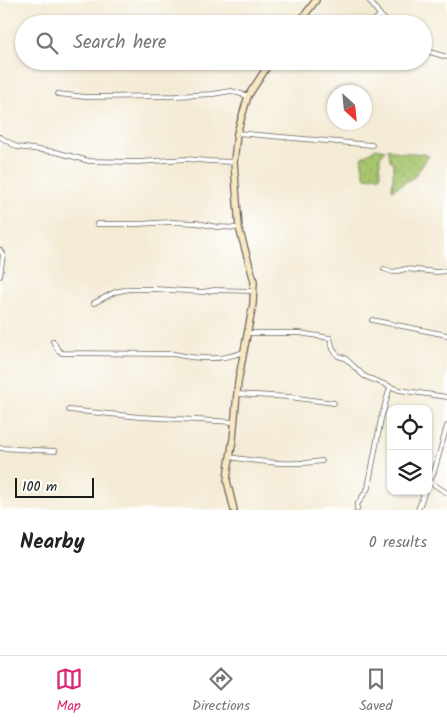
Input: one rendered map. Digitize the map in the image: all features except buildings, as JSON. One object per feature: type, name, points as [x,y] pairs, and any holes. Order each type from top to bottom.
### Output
[{"type":"street","points":[[305,15],[316,0]]},
{"type":"street","points":[[369,0],[380,15]]},
{"type":"street","points":[[432,53],[447,57]]},
{"type":"street","points":[[234,510],[227,481],[237,394],[254,291],[251,267],[239,228],[234,162],[238,133],[248,96],[265,70]]},
{"type":"street","points":[[58,94],[86,97],[176,96],[231,91],[248,96]]},
{"type":"street","points":[[238,133],[372,145]]},
{"type":"street","points":[[0,137],[17,147],[56,152],[88,161],[138,162],[187,159],[234,162]]},
{"type":"street","points":[[97,224],[171,222],[239,228]]},
{"type":"street","points":[[0,250],[3,255],[0,276]]},
{"type":"street","points":[[384,269],[393,272],[406,269],[429,272],[447,271]]},
{"type":"street","points":[[94,303],[115,292],[129,289],[203,292],[214,290],[254,291]]},
{"type":"street","points":[[372,320],[447,335]]},
{"type":"street","points":[[248,333],[300,333],[330,338],[333,349],[338,356],[345,358],[364,376],[399,390],[447,397]]},
{"type":"street","points":[[52,341],[62,353],[174,354],[188,357],[222,358],[243,352]]},
{"type":"street","points":[[357,510],[357,505],[368,488],[381,419],[390,387]]},
{"type":"street","points":[[237,394],[290,397],[334,403]]},
{"type":"street","points":[[69,410],[140,417],[235,422]]},
{"type":"street","points":[[432,476],[447,426]]},
{"type":"street","points":[[0,448],[55,451]]},
{"type":"street","points":[[230,457],[302,464],[322,461]]},
{"type":"street","points":[[432,485],[447,493]]},
{"type":"street","points":[[418,510],[424,495]]},
{"type":"green space","points":[[376,148],[385,150],[380,157],[380,177],[367,178],[364,175],[361,158]]},
{"type":"green space","points":[[388,148],[398,152],[419,153],[429,156],[414,177],[392,190],[394,163],[390,160]]}]
